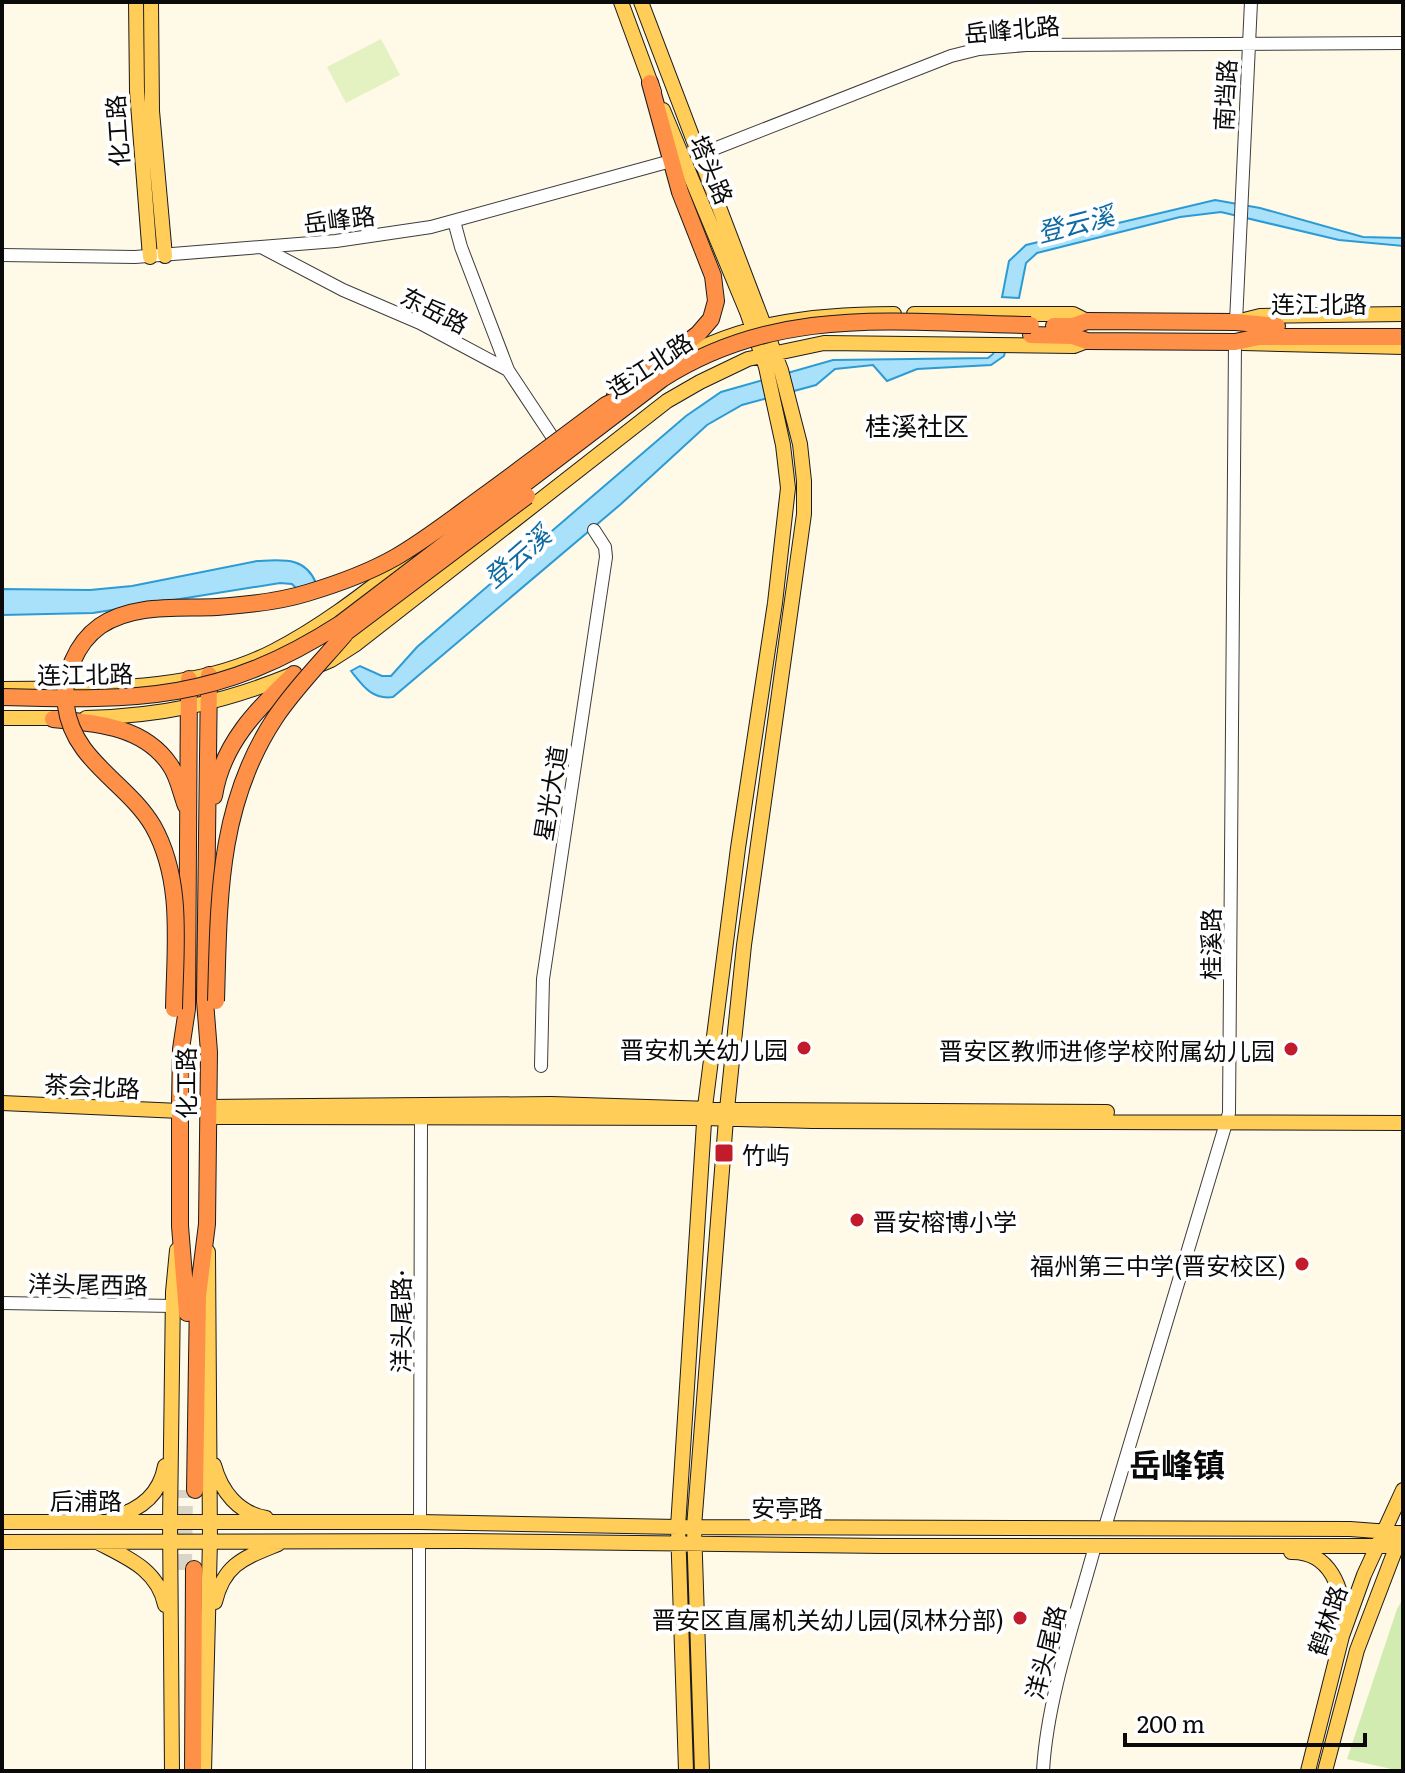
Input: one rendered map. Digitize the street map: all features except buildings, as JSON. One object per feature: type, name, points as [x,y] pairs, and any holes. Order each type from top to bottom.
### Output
[{"type":"highway","points":[[181,1049],[174,1009],[175,912],[172,875],[151,823],[135,802],[81,747],[70,725],[65,703],[67,681],[82,643],[99,627],[134,612],[265,602],[302,594],[365,572],[415,546],[698,334],[711,319],[715,307],[713,276],[680,192],[650,83]]},
{"type":"highway","name":"连江北路","points":[[2,708],[128,709],[195,699],[264,678],[288,667],[345,634],[666,389],[731,355],[785,339],[836,333],[1031,330],[1073,326],[1087,321],[1236,322],[1287,332],[1403,337]]},
{"type":"highway","name":"连江北路","points":[[2,697],[98,700],[162,695],[232,679],[284,658],[340,624],[662,379],[728,345],[756,336],[835,323],[1031,330],[1087,341],[1235,342],[1287,332],[1403,327]]},
{"type":"highway","points":[[606,405],[662,379]]},
{"type":"highway","points":[[209,1052],[216,1001],[222,865],[231,815],[249,766],[275,718],[345,634]]},
{"type":"highway","points":[[206,873],[215,791],[224,761],[246,723],[294,674]]},
{"type":"highway","name":"化工路","points":[[189,679],[187,1009],[181,1049],[180,1226],[187,1296],[190,1490],[198,1296],[207,1224],[209,1052],[205,1001],[209,675]]},
{"type":"highway","points":[[53,719],[104,724],[141,737],[172,767],[189,816]]},
{"type":"highway","points":[[181,1771],[189,1569],[193,1771]]},
{"type":"main road","name":"化工路","points":[[136,2],[137,91],[157,256]]},
{"type":"main road","name":"化工路","points":[[151,2],[157,256]]},
{"type":"main road","name":"塔头路","points":[[621,2],[650,83],[758,327]]},
{"type":"main road","name":"塔头路","points":[[641,2],[701,154],[758,327]]},
{"type":"main road","points":[[2,689],[127,686],[189,679],[271,653],[339,612],[598,412],[675,361],[709,343],[758,327],[809,317],[858,314],[1073,314],[1087,321]]},
{"type":"main road","points":[[1236,322],[1260,316],[1403,314]]},
{"type":"main road","points":[[702,1771],[694,1527],[727,1114],[744,945],[804,514],[803,470],[797,428],[758,327]]},
{"type":"main road","points":[[2,718],[131,716],[190,708],[294,674],[344,653],[667,401],[706,378],[768,354],[824,343],[1074,346],[1087,341]]},
{"type":"main road","points":[[1235,342],[1403,347]]},
{"type":"main road","points":[[686,1771],[677,1544],[704,1112],[787,509],[785,456],[768,354]]},
{"type":"main road","name":"茶会北路","points":[[2,1095],[180,1107]]},
{"type":"main road","name":"茶会北路","points":[[2,1103],[180,1107]]},
{"type":"main road","points":[[208,1112],[542,1104],[727,1114],[1228,1118],[1403,1123]]},
{"type":"main road","points":[[208,1112],[421,1119],[704,1112]]},
{"type":"main road","points":[[1228,1118],[1403,1114]]},
{"type":"main road","points":[[204,1771],[210,1541],[207,1224]]},
{"type":"main road","points":[[172,1771],[171,1434],[173,1306],[180,1226]]},
{"type":"main road","points":[[96,1521],[130,1511],[151,1498],[163,1479],[171,1434]]},
{"type":"main road","points":[[210,1450],[217,1476],[236,1504],[260,1517],[286,1522]]},
{"type":"main road","name":"鹤林路","points":[[1308,1771],[1342,1636],[1403,1490]]},
{"type":"main road","name":"安亭路","points":[[170,1521],[678,1527],[1105,1527],[1402,1538]]},
{"type":"main road","name":"后浦路","points":[[2,1522],[170,1521]]},
{"type":"main road","name":"安亭路","points":[[170,1541],[1095,1546],[1381,1538]]},
{"type":"main road","name":"鹤林路","points":[[1325,1771],[1357,1650],[1402,1538]]},
{"type":"main road","points":[[95,1541],[149,1572],[163,1594],[171,1631]]},
{"type":"main road","name":"后浦路","points":[[2,1542],[170,1541]]},
{"type":"main road","points":[[208,1629],[219,1584],[226,1573],[245,1558],[286,1541]]},
{"type":"main road","points":[[1211,1545],[1227,1550],[1299,1552],[1321,1563],[1340,1587],[1342,1636]]},
{"type":"street","name":"南垱路","points":[[1236,322],[1251,2]]},
{"type":"street","name":"岳峰北路","points":[[701,154],[951,56],[979,49],[1026,45],[1403,43]]},
{"type":"street","name":"岳峰路","points":[[2,255],[157,256],[336,241],[431,227],[671,161]]},
{"type":"street","points":[[454,221],[508,370]]},
{"type":"street","name":"东岳路","points":[[263,248],[343,290],[420,323],[508,370],[557,444]]},
{"type":"street","name":"桂溪路","points":[[1105,1527],[1228,1118],[1235,342]]},
{"type":"street","name":"星光大道","points":[[541,1066],[544,973],[606,557],[605,547],[594,530]]},
{"type":"street","name":"洋头尾路·","points":[[420,1522],[421,1119]]},
{"type":"street","name":"洋头尾西路","points":[[2,1303],[173,1306]]},
{"type":"street","points":[[419,1541],[419,1771]]},
{"type":"street","name":"洋头尾路","points":[[1043,1771],[1054,1702],[1095,1546]]},
{"type":"green space","points":[[381,39],[400,75],[346,103],[327,67]]},
{"type":"green space","points":[[1403,1599],[1403,1771],[1400,1771],[1347,1759]]},
{"type":"water","points":[[1215,200],[1260,208],[1363,237],[1403,238],[1403,246],[1339,240],[1221,212],[1180,217],[1037,253],[1026,263],[1019,298],[1002,297],[1009,261],[1026,245]]},
{"type":"water","points":[[995,348],[1005,352],[991,365],[917,369],[887,381],[873,365],[835,369],[816,385],[742,405],[707,425],[621,504],[393,697],[374,694],[351,671],[360,666],[382,676],[391,676],[417,647],[686,416],[721,392],[833,360],[988,358]]},
{"type":"water","points":[[284,560],[299,564],[306,568],[316,583],[296,588],[292,584],[280,583],[93,613],[2,615],[2,589],[90,590],[132,586],[257,561]]},
{"type":"tunnel","points":[[184,1570],[185,1490]]},
{"type":"place","name":"晋安机关幼儿园","points":[[804,1048]]},
{"type":"place","name":"晋安区教师进修学校附属幼儿园","points":[[1291,1049]]},
{"type":"place","name":"竹屿","points":[[724,1153]]},
{"type":"place","name":"晋安榕博小学","points":[[857,1220]]},
{"type":"place","name":"福州第三中学(晋安校区)","points":[[1302,1264]]},
{"type":"place","name":"晋安区直属机关幼儿园(凤林分部)","points":[[1020,1618]]},
{"type":"district","name":"桂溪社区","points":[[917,424]]},
{"type":"district","name":"岳峰镇","points":[[1177,1463]]},
{"type":"water label","name":"登云溪","points":[[1075,222]]},
{"type":"water label","name":"登云溪","points":[[516,555]]}]
